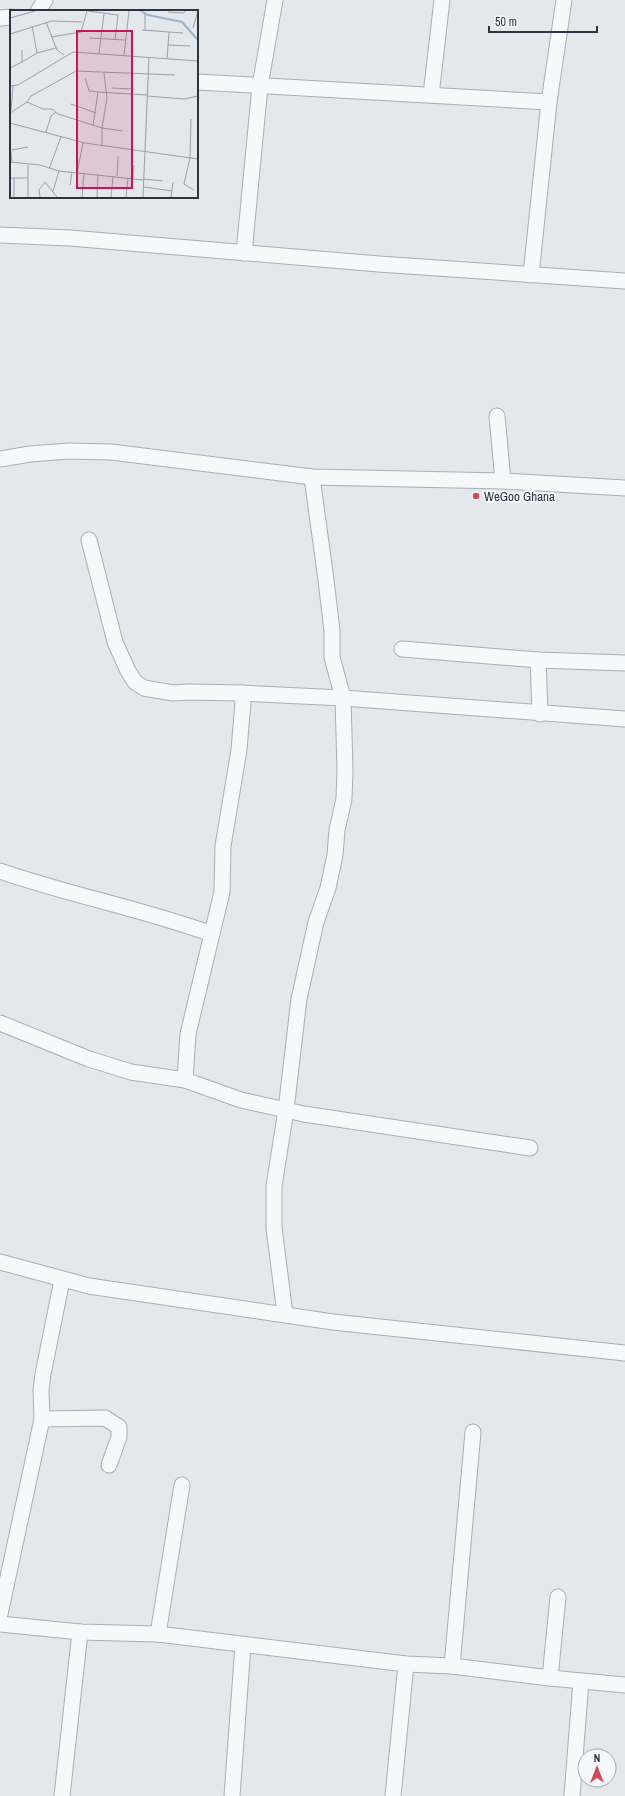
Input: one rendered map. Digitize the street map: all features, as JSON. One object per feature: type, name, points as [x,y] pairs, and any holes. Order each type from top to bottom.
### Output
[{"type":"street","points":[[39,10],[45,0]]},
{"type":"street","points":[[244,253],[260,86],[275,0]]},
{"type":"street","points":[[431,95],[442,0]]},
{"type":"street","points":[[531,274],[549,102],[564,0]]},
{"type":"street","points":[[0,18],[10,17]]},
{"type":"street","points":[[198,82],[549,102]]},
{"type":"street","points":[[0,235],[70,238],[379,264],[625,281]]},
{"type":"street","points":[[497,416],[503,481]]},
{"type":"street","points":[[0,459],[30,454],[69,451],[111,452],[312,477],[503,481],[625,488]]},
{"type":"street","points":[[285,1314],[274,1228],[274,1186],[286,1110],[299,999],[316,922],[329,881],[335,855],[337,830],[344,799],[345,743],[343,698],[332,657],[332,631],[312,477]]},
{"type":"street","points":[[89,540],[115,642],[134,682],[144,688],[173,693],[241,693],[343,698],[625,720]]},
{"type":"street","points":[[402,649],[538,660],[625,663]]},
{"type":"street","points":[[538,660],[540,714]]},
{"type":"street","points":[[184,1080],[188,1034],[222,892],[223,846],[239,750],[243,702],[241,693]]},
{"type":"street","points":[[0,871],[62,891],[176,921],[212,934]]},
{"type":"street","points":[[0,1023],[89,1059],[131,1072],[184,1080],[241,1100],[304,1114],[530,1148]]},
{"type":"street","points":[[0,1262],[62,1280],[89,1286],[333,1322],[625,1353]]},
{"type":"street","points":[[0,1614],[42,1419],[43,1374],[62,1280]]},
{"type":"street","points":[[42,1419],[105,1418],[112,1421],[119,1427],[119,1437],[109,1465]]},
{"type":"street","points":[[452,1666],[473,1432]]},
{"type":"street","points":[[158,1634],[182,1485]]},
{"type":"street","points":[[550,1678],[558,1597]]},
{"type":"street","points":[[0,1624],[80,1632],[158,1634],[406,1664],[452,1666],[550,1678],[625,1685]]},
{"type":"street","points":[[62,1796],[80,1632]]},
{"type":"street","points":[[232,1796],[243,1645]]},
{"type":"street","points":[[393,1796],[406,1664]]},
{"type":"street","points":[[572,1796],[581,1681]]},
{"type":"place","name":"WeGoo Ghana","points":[[476,496]]}]
